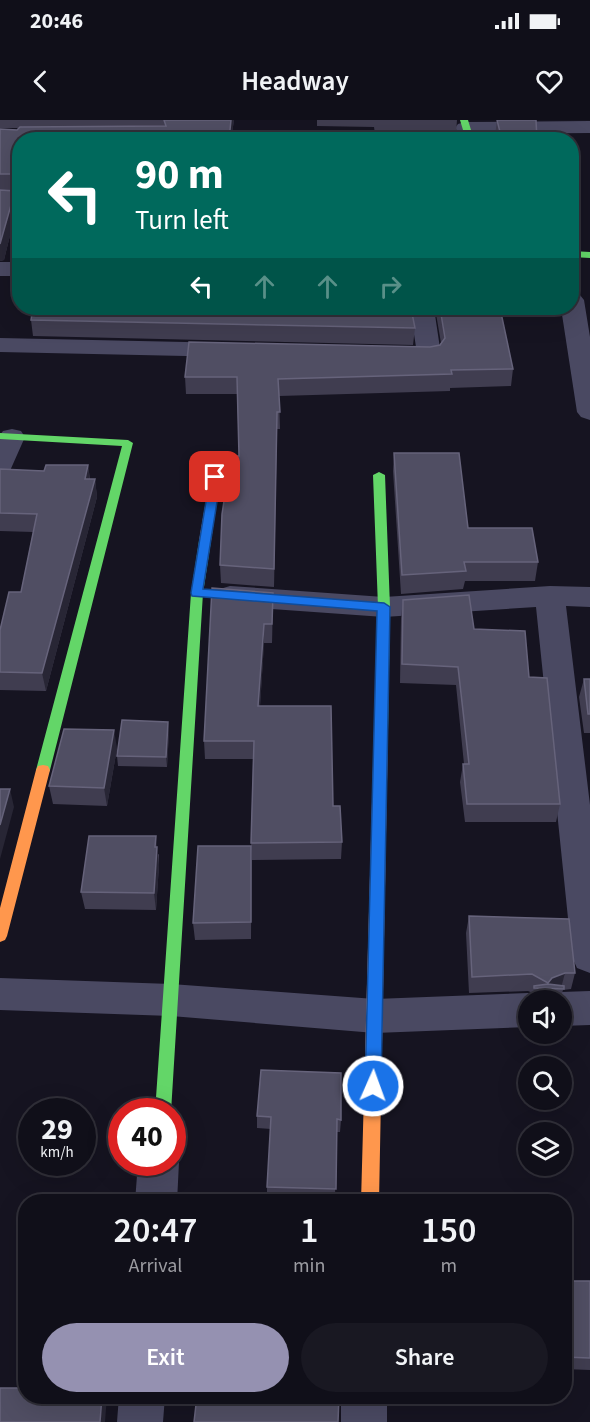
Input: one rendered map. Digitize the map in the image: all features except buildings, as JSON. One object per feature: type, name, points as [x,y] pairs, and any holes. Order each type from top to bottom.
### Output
[{"type":"street","points":[[467,129],[590,127]]},
{"type":"street","points":[[369,353],[429,355],[423,315]]},
{"type":"street","points":[[574,315],[590,412]]},
{"type":"street","points":[[0,345],[250,351]]},
{"type":"street","points":[[0,467],[6,436],[128,443],[8,868],[0,936]]},
{"type":"street","points":[[164,1098],[197,593],[219,454]]},
{"type":"street","points":[[370,1194],[384,607],[379,475]]},
{"type":"street","points":[[197,593],[384,607],[550,596],[590,597]]},
{"type":"street","points":[[550,596],[590,957]]},
{"type":"street","points":[[0,994],[171,1000],[375,1016],[518,1010]]},
{"type":"street","points":[[572,1009],[590,1008]]},
{"type":"street","points":[[157,1194],[158,1176]]},
{"type":"street","points":[[140,1422],[141,1404]]},
{"type":"street","points":[[364,1404],[364,1422]]},
{"type":"traffic: fast","points":[[464,120],[468,132]]},
{"type":"traffic: fast","points":[[579,254],[590,255]]},
{"type":"traffic: fast","points":[[0,436],[128,443],[43,770]]},
{"type":"traffic: fast","points":[[379,475],[384,607],[381,730]]},
{"type":"traffic: fast","points":[[164,1098],[197,593],[205,541]]},
{"type":"traffic: slow","points":[[205,541],[219,454]]},
{"type":"traffic: slow","points":[[370,1194],[381,730]]},
{"type":"traffic: slow","points":[[0,936],[43,770]]},
{"type":"route","points":[[215,477],[197,593],[384,607],[373,1086]]}]
